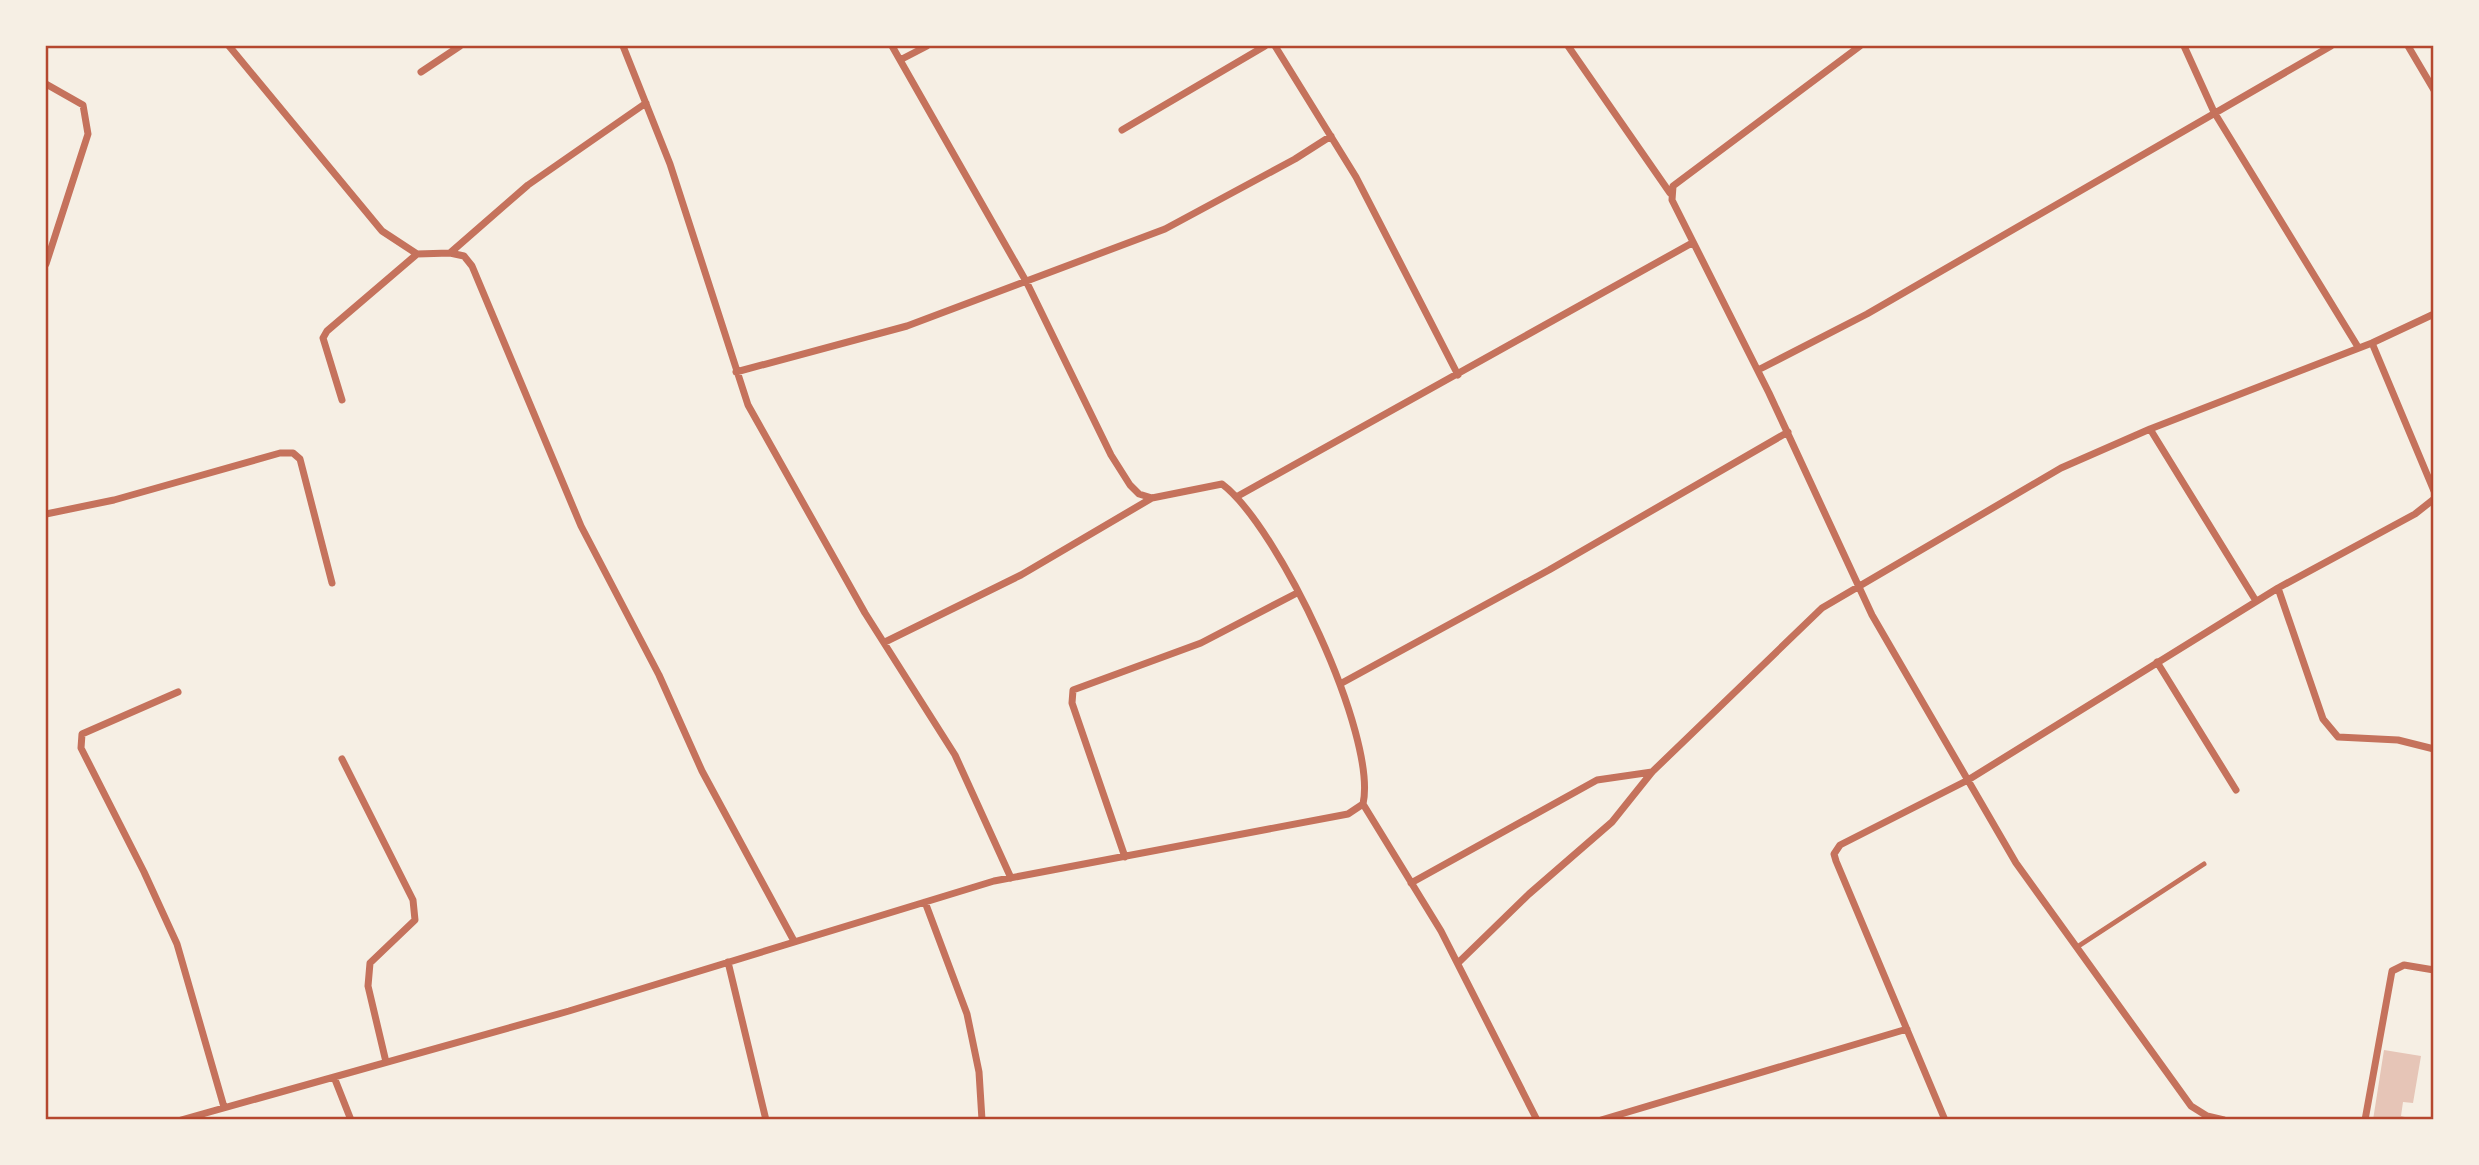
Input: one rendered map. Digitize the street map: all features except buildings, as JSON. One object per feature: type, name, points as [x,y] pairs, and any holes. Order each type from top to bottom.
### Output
[{"type":"street","points":[[229,46],[382,231],[417,254],[450,253],[464,256],[472,266],[581,526],[659,675],[702,771],[794,941]]},
{"type":"street","points":[[421,72],[460,46]]},
{"type":"street","points":[[623,46],[670,164],[748,405],[767,443],[955,755],[1011,878]]},
{"type":"street","points":[[892,46],[1027,283],[1111,455],[1130,485],[1139,494],[1152,498]]},
{"type":"street","points":[[900,60],[927,46]]},
{"type":"street","points":[[1122,130],[1265,46]]},
{"type":"street","points":[[1275,46],[1356,177],[1458,375]]},
{"type":"street","points":[[1568,46],[1670,193],[1692,243],[1788,432],[1872,615],[2016,863],[2190,1106],[2200,1116],[2224,1119]]},
{"type":"street","points":[[1670,193],[1681,180],[1860,46]]},
{"type":"street","points":[[2184,46],[2214,112],[2358,348]]},
{"type":"street","points":[[1758,370],[1867,314],[2331,46]]},
{"type":"street","points":[[2408,46],[2434,90]]},
{"type":"street","points":[[46,84],[83,105],[88,134],[46,264]]},
{"type":"street","points":[[450,253],[528,185],[646,103]]},
{"type":"street","points":[[736,372],[907,326],[1166,229],[1295,159],[1331,136]]},
{"type":"street","points":[[1238,496],[1692,243]]},
{"type":"street","points":[[342,400],[323,338],[327,331],[417,254]]},
{"type":"street","points":[[1458,963],[1529,894],[1612,821],[1652,772],[1822,608],[2062,468],[2150,429],[2372,343],[2434,314]]},
{"type":"street","points":[[2372,343],[2434,491]]},
{"type":"street","points":[[2150,429],[2256,601]]},
{"type":"street","points":[[1340,684],[1549,570],[1788,432]]},
{"type":"street","points":[[46,514],[114,500],[280,453],[293,453],[300,459],[332,583]]},
{"type":"street","points":[[181,1119],[386,1062],[1011,878],[1348,814],[1363,804],[1367,788],[1366,772],[1340,684],[1279,554],[1238,496],[1222,484],[1152,498],[1021,575],[885,642]]},
{"type":"street","points":[[1945,1119],[1834,854],[1840,845],[1968,780],[2256,601],[2415,514],[2434,499]]},
{"type":"street","points":[[2278,588],[2323,719],[2330,732],[2338,737],[2398,740],[2434,748]]},
{"type":"street","points":[[1125,857],[1072,703],[1073,690],[1190,647],[1297,593]]},
{"type":"street","points":[[2157,663],[2236,790]]},
{"type":"street","points":[[178,692],[82,734],[81,748],[177,944],[224,1107]]},
{"type":"street","points":[[342,759],[413,900],[415,920],[370,963],[368,986],[386,1062]]},
{"type":"street","points":[[1411,883],[1597,780],[1652,772]]},
{"type":"street","points":[[1363,804],[1458,963],[1537,1119]]},
{"type":"street","points":[[925,902],[967,1014],[979,1072],[982,1119]]},
{"type":"street","points":[[729,962],[766,1119]]},
{"type":"street","points":[[2365,1119],[2392,971],[2404,965],[2434,971]]},
{"type":"street","points":[[1601,1119],[1907,1029]]},
{"type":"street","points":[[334,1077],[351,1119]]},
{"type":"lane","points":[[2077,947],[2204,864]]}]
